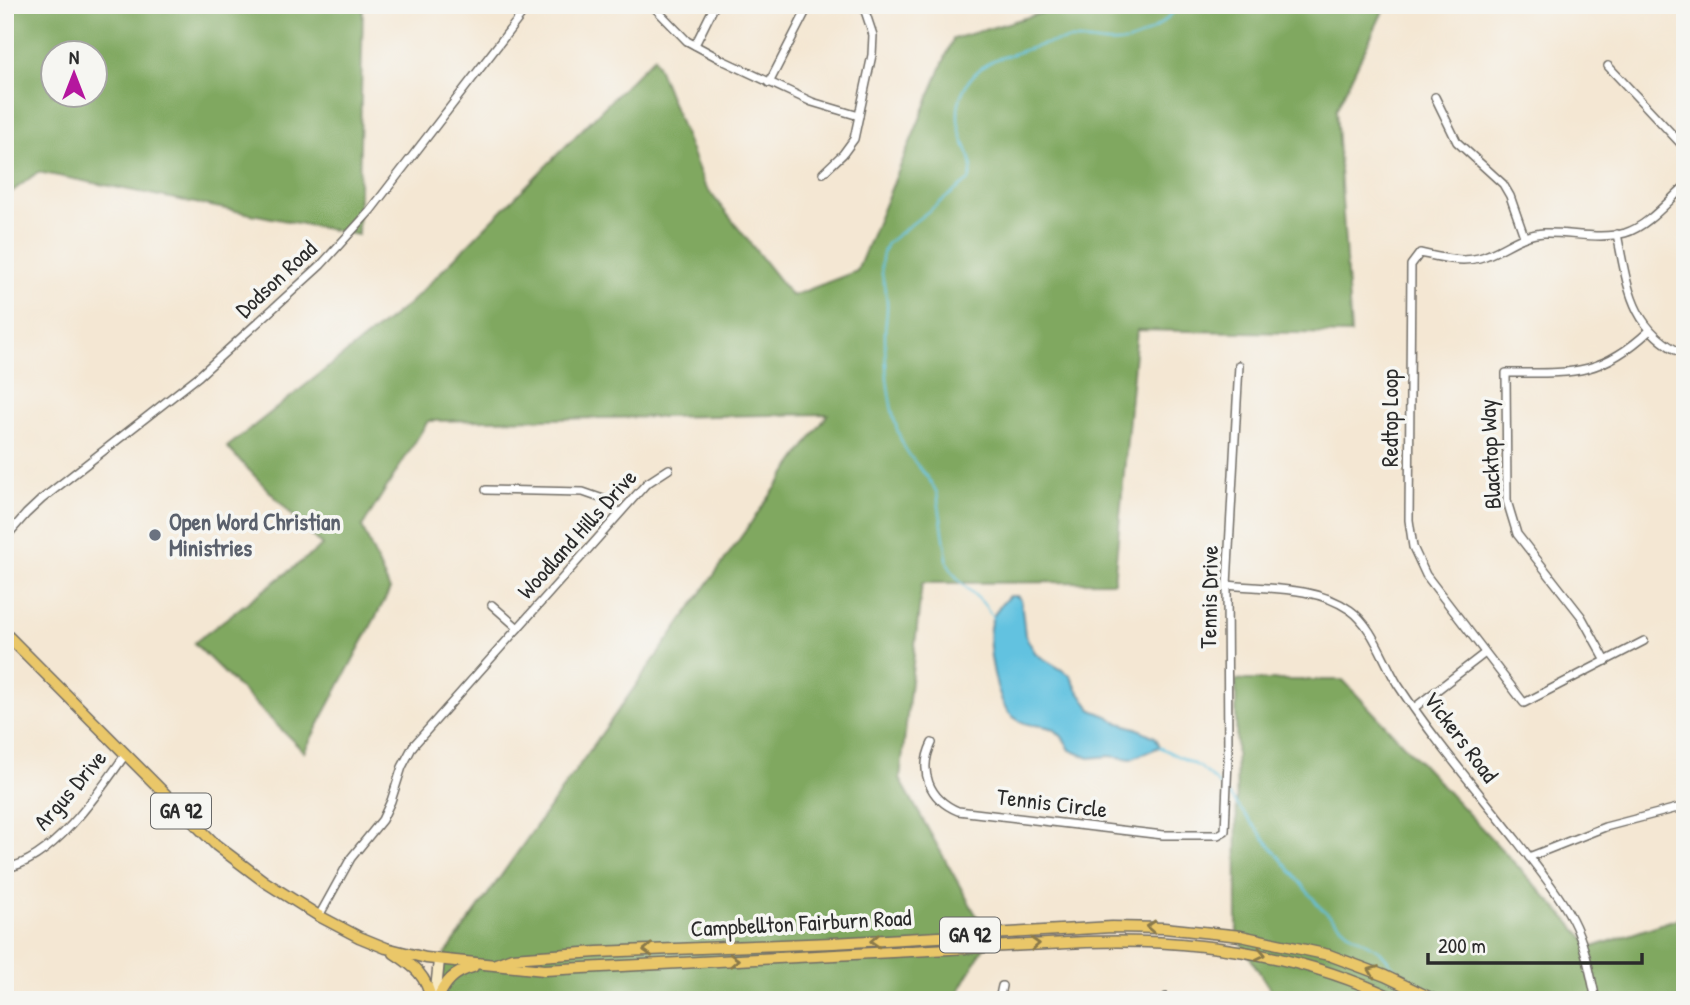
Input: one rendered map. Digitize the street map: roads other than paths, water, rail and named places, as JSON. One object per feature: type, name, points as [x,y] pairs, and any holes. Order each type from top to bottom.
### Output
[{"type":"main road","name":"Campbellton Fairburn Road","points":[[5,634],[216,845],[265,882],[319,916],[386,948],[439,960],[544,970],[1149,940],[1205,944],[1274,957],[1347,979],[1397,1000]]},
{"type":"main road","name":"Campbellton Fairburn Road","points":[[494,964],[512,958],[597,952],[833,943],[1086,928],[1164,928],[1241,936],[1328,955],[1385,975],[1435,1000]]},
{"type":"main road","points":[[386,948],[420,972],[435,1000]]},
{"type":"main road","points":[[435,1000],[439,960]]},
{"type":"main road","points":[[435,1000],[453,975],[463,969],[494,964]]},
{"type":"street","name":"Dodson Road","points":[[5,538],[41,499],[200,376],[321,265],[370,211],[529,5]]},
{"type":"street","points":[[652,5],[670,26],[695,45],[812,102],[859,116]]},
{"type":"street","points":[[695,45],[715,5]]},
{"type":"street","points":[[769,83],[809,5]]},
{"type":"street","points":[[823,173],[854,139],[872,45],[871,27],[863,5]]},
{"type":"street","points":[[1608,66],[1685,148]]},
{"type":"street","points":[[1435,97],[1457,142],[1503,184],[1524,236]]},
{"type":"street","name":"Redtop Loop","points":[[1644,641],[1524,703],[1426,575],[1413,547],[1409,520],[1411,265],[1420,253],[1453,260],[1478,258],[1524,236],[1544,233],[1617,234],[1640,227],[1685,186]]},
{"type":"street","points":[[1617,234],[1630,297],[1649,331],[1673,350],[1685,355]]},
{"type":"street","name":"Blacktop Way","points":[[1606,661],[1580,616],[1517,534],[1507,501],[1506,373],[1569,373],[1590,369],[1613,360],[1649,331]]},
{"type":"street","name":"Tennis Drive","points":[[1225,831],[1228,760],[1227,585],[1239,365]]},
{"type":"street","name":"Woodland Hills Drive","points":[[319,916],[351,858],[382,820],[413,746],[646,484],[668,470]]},
{"type":"street","points":[[486,489],[583,492],[603,499],[620,513]]},
{"type":"street","name":"Vickers Road","points":[[1227,585],[1315,593],[1349,609],[1367,627],[1387,665],[1415,708],[1555,890],[1585,951],[1596,1000]]},
{"type":"street","name":"Woodland Hills Drive","points":[[492,604],[518,628]]},
{"type":"street","points":[[1415,708],[1485,653]]},
{"type":"street","name":"Tennis Circle","points":[[932,743],[925,762],[928,784],[940,801],[958,811],[1163,835],[1218,835],[1225,831]]},
{"type":"street","name":"Argus Drive","points":[[5,868],[22,864],[63,834],[125,755]]},
{"type":"street","points":[[1529,858],[1605,827],[1685,806]]},
{"type":"street","points":[[999,1000],[1002,986]]},
{"type":"water","points":[[1009,596],[1017,596],[1021,600],[1025,635],[1036,654],[1070,675],[1092,710],[1155,737],[1159,747],[1131,759],[1110,756],[1089,758],[1070,750],[1064,739],[1050,728],[1028,724],[1012,716],[997,686],[990,644],[992,619]]},
{"type":"waterway","points":[[993,618],[983,603],[958,580],[948,564],[937,493],[904,447],[897,428],[887,374],[887,305],[881,265],[884,251],[887,243],[969,180],[971,163],[962,138],[958,114],[962,93],[974,74],[994,60],[1040,45],[1068,40],[1118,43],[1138,38],[1156,27],[1181,5]]},
{"type":"waterway","points":[[1159,747],[1200,767],[1223,788]]},
{"type":"waterway","points":[[1229,795],[1320,907],[1352,935],[1380,951],[1394,967]]},
{"type":"place","name":"Open Word Christian Ministries","points":[[155,535]]}]
